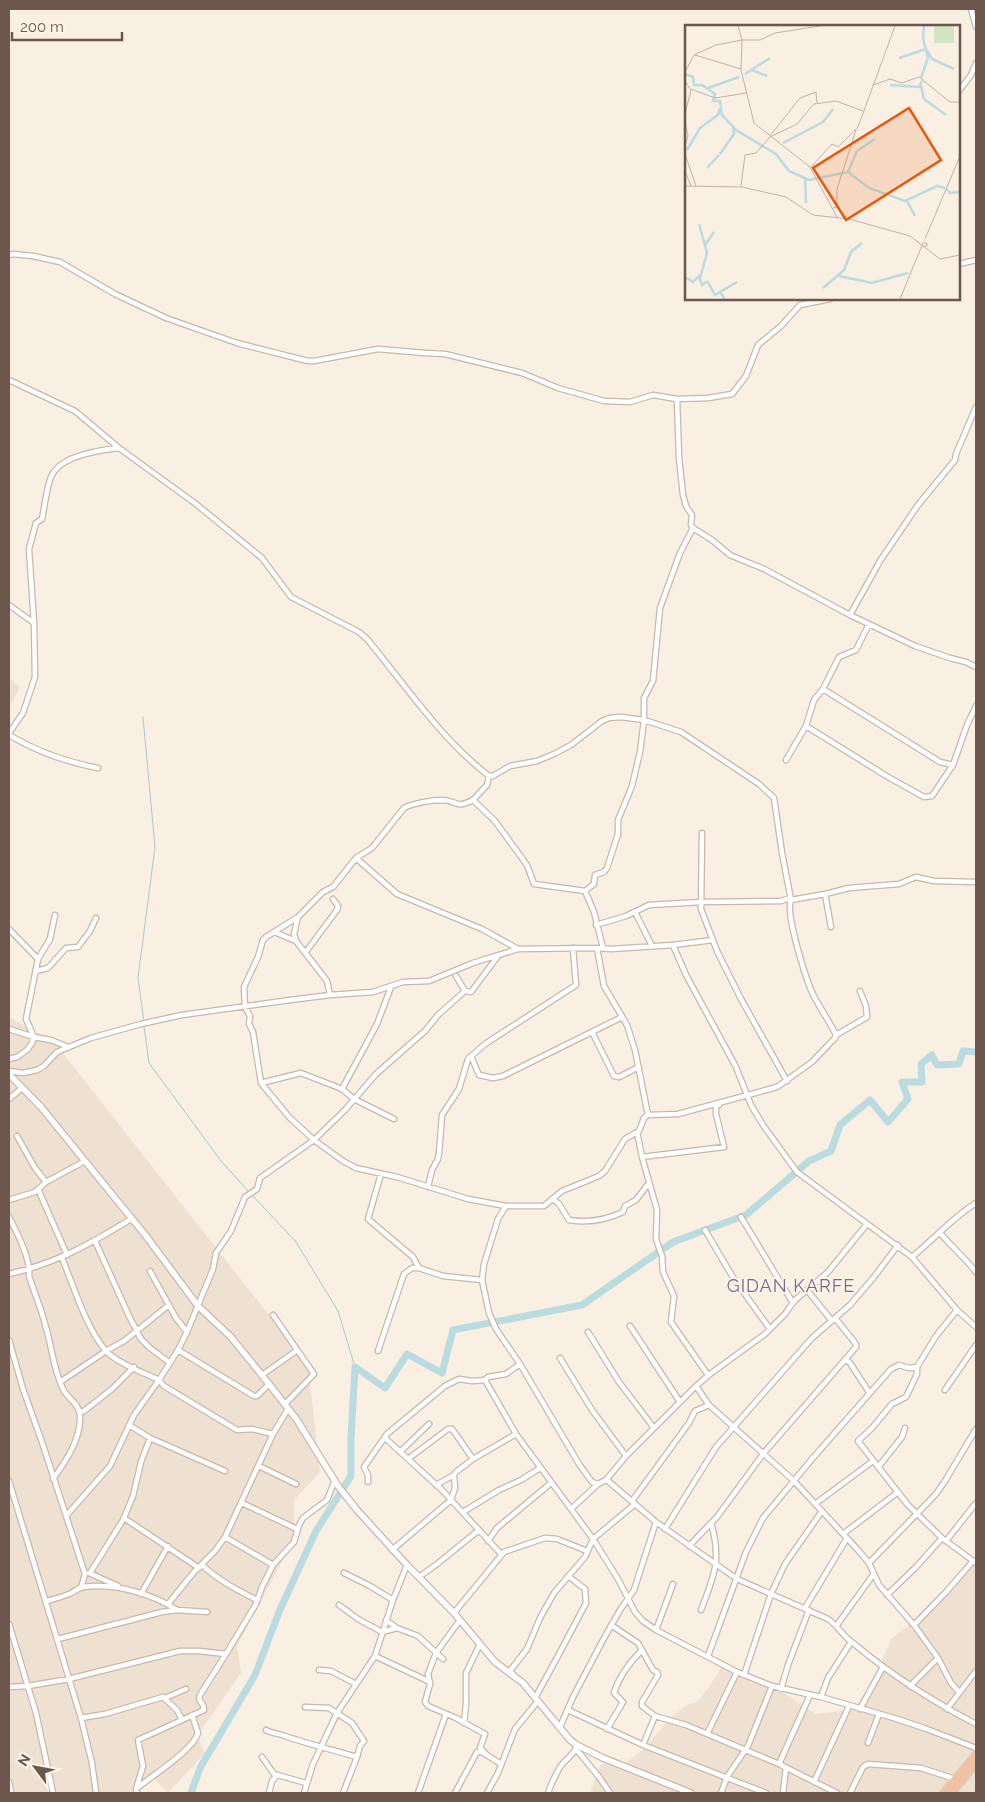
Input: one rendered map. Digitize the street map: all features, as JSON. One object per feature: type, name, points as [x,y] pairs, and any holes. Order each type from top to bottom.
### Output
[{"type":"highway","points":[[944,1793],[976,1755]]},
{"type":"highway","points":[[951,1793],[976,1763]]},
{"type":"street","points":[[971,9],[976,27]]},
{"type":"street","points":[[960,90],[971,75],[976,63]]},
{"type":"street","points":[[9,255],[33,256],[60,262],[115,294],[166,318],[237,344],[308,361],[314,362],[378,350],[445,354],[522,373],[558,388],[598,400],[630,402],[653,395],[677,398],[708,398],[732,394],[746,376],[758,345],[781,326],[800,305],[825,300]]},
{"type":"street","points":[[960,264],[976,260]]},
{"type":"street","points":[[9,380],[70,408],[118,448],[196,504],[262,558],[287,593],[296,601],[359,632],[367,639],[430,720],[465,756],[489,776],[493,776],[510,766],[554,754],[571,745],[602,721],[621,717],[644,720],[680,732],[759,784],[774,798],[791,899],[790,907],[796,944],[812,991],[836,1035]]},
{"type":"street","points":[[677,398],[679,458],[683,495],[686,506],[692,515],[691,525],[693,528],[712,540],[730,555],[764,569],[850,615],[915,646],[976,667]]},
{"type":"street","points":[[850,615],[880,561],[931,488],[956,460],[956,454],[976,407]]},
{"type":"street","points":[[98,768],[75,764],[28,746],[9,734],[23,713],[35,677],[34,623],[29,549],[36,523],[42,519],[44,502],[51,476],[59,467],[77,457],[94,451],[118,448]]},
{"type":"street","points":[[473,800],[495,821],[527,865],[534,884],[585,891],[594,884],[595,875],[604,872],[609,864],[618,834],[618,820],[632,786],[640,752],[644,720],[644,698],[653,681],[660,608],[680,552],[693,528]]},
{"type":"street","points":[[9,605],[34,623]]},
{"type":"street","points":[[786,760],[806,726],[814,700],[823,689],[839,657],[856,650],[869,624]]},
{"type":"street","points":[[823,689],[940,762],[953,765]]},
{"type":"street","points":[[806,726],[924,797],[932,796],[953,765],[966,725],[976,706]]},
{"type":"street","points":[[489,776],[487,785],[473,800],[464,804],[458,805],[440,800],[407,807],[372,848],[356,858],[333,887],[324,892],[298,917],[263,940],[258,958],[246,982],[244,1007],[250,1016],[249,1024],[253,1032],[261,1083],[289,1117],[314,1140],[349,1165],[397,1177],[468,1199],[506,1206],[544,1206],[562,1191],[599,1176],[605,1171],[625,1139],[641,1128],[644,1118],[648,1115],[678,1114],[727,1102]]},
{"type":"street","points":[[702,833],[701,909],[712,940],[741,999],[787,1081]]},
{"type":"street","points":[[356,858],[397,894],[482,930],[518,950]]},
{"type":"street","points":[[596,926],[649,905],[781,901],[849,888],[899,884],[916,877],[934,881],[976,882]]},
{"type":"street","points":[[585,891],[594,912],[603,948]]},
{"type":"street","points":[[825,894],[831,928]]},
{"type":"street","points":[[305,953],[337,910],[338,906],[333,899]]},
{"type":"street","points":[[635,912],[652,946]]},
{"type":"street","points":[[9,1059],[17,1057],[27,1050],[34,1037],[26,1019],[31,989],[38,959],[50,939],[55,915]]},
{"type":"street","points":[[298,917],[294,934],[296,941],[328,985],[330,994]]},
{"type":"street","points":[[36,971],[48,968],[66,948],[78,947],[90,931],[96,918]]},
{"type":"street","points":[[9,929],[38,959]]},
{"type":"street","points":[[274,932],[296,941]]},
{"type":"street","points":[[9,1073],[23,1073],[36,1070],[44,1066],[57,1052],[68,1047],[91,1038],[140,1024],[149,1024],[182,1015],[330,994],[373,992],[403,982],[429,981],[473,963],[518,950],[610,949],[673,945],[712,940]]},
{"type":"street","points":[[673,945],[686,976],[736,1067],[749,1095],[751,1105],[797,1172],[912,1256],[957,1310],[976,1327]]},
{"type":"street","points":[[428,1187],[432,1170],[438,1160],[442,1115],[457,1094],[466,1064],[471,1056],[493,1039],[576,985],[573,948]]},
{"type":"street","points":[[597,948],[604,986],[622,1017],[635,1050],[648,1115]]},
{"type":"street","points":[[456,976],[465,991],[471,992],[498,956]]},
{"type":"street","points":[[321,996],[328,985]]},
{"type":"street","points":[[342,1089],[377,1024],[391,987]]},
{"type":"street","points":[[66,1516],[110,1466],[141,1404],[178,1350],[213,1269],[216,1253],[232,1231],[245,1197],[256,1189],[260,1178],[314,1140],[376,1074],[425,1031],[438,1015],[465,991]]},
{"type":"street","points":[[642,1157],[724,1147],[716,1114],[716,1105],[777,1087],[812,1062],[836,1035],[867,1017],[866,1006],[860,991]]},
{"type":"street","points":[[471,1056],[480,1075],[493,1078],[503,1076],[622,1017]]},
{"type":"street","points":[[9,1030],[50,1040],[68,1047]]},
{"type":"street","points":[[592,1032],[614,1076],[619,1077],[639,1067]]},
{"type":"street","points":[[9,1073],[41,1107],[198,1306],[231,1337],[262,1375],[286,1406],[357,1510],[392,1550],[454,1613],[502,1668],[523,1683]]},
{"type":"street","points":[[261,1083],[301,1073],[342,1089],[354,1099],[394,1119]]},
{"type":"street","points":[[9,1099],[22,1088]]},
{"type":"street","points":[[637,1132],[657,1212],[656,1240],[662,1256],[663,1272],[674,1296],[671,1322],[708,1375]]},
{"type":"street","points":[[16,1136],[35,1168],[46,1182]]},
{"type":"street","points":[[10,1198],[31,1194],[46,1182],[85,1162]]},
{"type":"street","points":[[381,1174],[368,1219],[413,1257],[419,1268]]},
{"type":"street","points":[[552,1199],[559,1204],[569,1220],[605,1220],[622,1212],[624,1206],[636,1200],[650,1183]]},
{"type":"street","points":[[38,1189],[67,1255]]},
{"type":"street","points":[[506,1206],[498,1218],[484,1264],[482,1280],[489,1313],[496,1330],[520,1364],[579,1464],[592,1482],[598,1484]]},
{"type":"street","points":[[912,1256],[940,1233],[959,1213],[975,1206]]},
{"type":"street","points":[[9,1217],[30,1269],[29,1276],[46,1325],[55,1368],[60,1382],[67,1396],[76,1404],[80,1412],[74,1445],[64,1465],[53,1479]]},
{"type":"street","points":[[741,1218],[793,1303]]},
{"type":"street","points":[[9,1274],[62,1258],[131,1219]]},
{"type":"street","points":[[571,1509],[598,1484],[606,1480],[626,1456],[708,1375],[770,1329],[793,1303],[828,1272],[867,1224]]},
{"type":"street","points":[[705,1230],[734,1279],[770,1329]]},
{"type":"street","points":[[940,1233],[958,1250],[976,1272]]},
{"type":"street","points":[[95,1240],[137,1331],[150,1348],[170,1363]]},
{"type":"street","points":[[665,1529],[716,1447],[812,1338],[850,1305],[864,1290],[898,1245]]},
{"type":"street","points":[[62,1258],[85,1315],[106,1351],[159,1380],[164,1386],[238,1430],[252,1429],[273,1434]]},
{"type":"street","points":[[378,1352],[404,1274],[412,1268],[419,1268],[443,1276],[482,1280]]},
{"type":"street","points":[[150,1270],[180,1325],[187,1332]]},
{"type":"street","points":[[689,1546],[711,1524],[763,1454],[854,1350],[856,1344],[807,1290]]},
{"type":"street","points":[[60,1382],[124,1341],[169,1305]]},
{"type":"street","points":[[914,1624],[975,1562],[944,1539],[917,1514],[858,1441],[872,1428],[892,1404],[906,1397],[917,1374],[917,1367],[936,1336],[957,1310]]},
{"type":"street","points":[[168,1604],[225,1537],[286,1406],[314,1374],[273,1316]]},
{"type":"street","points":[[630,1326],[680,1402]]},
{"type":"street","points":[[588,1332],[619,1382],[654,1428]]},
{"type":"street","points":[[9,1340],[53,1479],[87,1573],[168,1604],[177,1610]]},
{"type":"street","points":[[945,1390],[976,1345]]},
{"type":"street","points":[[178,1350],[254,1396],[257,1396],[269,1384]]},
{"type":"street","points":[[262,1375],[296,1350]]},
{"type":"street","points":[[560,1358],[592,1410],[626,1456]]},
{"type":"street","points":[[845,1359],[850,1363],[869,1392]]},
{"type":"street","points":[[368,1482],[368,1475],[364,1466],[387,1434],[445,1386],[459,1379],[472,1381],[486,1380],[488,1377],[506,1374],[520,1364]]},
{"type":"street","points":[[708,1656],[753,1535],[763,1518],[869,1392],[895,1366],[917,1367]]},
{"type":"street","points":[[80,1412],[89,1408],[134,1367]]},
{"type":"street","points":[[486,1380],[516,1434],[593,1539],[618,1579],[628,1600],[643,1621],[656,1630],[738,1672],[772,1686],[821,1697],[879,1714],[924,1728],[976,1748]]},
{"type":"street","points":[[696,1386],[709,1405],[794,1481],[847,1538],[869,1564],[873,1575],[887,1595],[914,1624],[938,1658],[951,1683],[959,1692]]},
{"type":"street","points":[[610,1793],[560,1727],[523,1683],[510,1671],[527,1649],[540,1618],[554,1593],[584,1557],[593,1539],[633,1502],[689,1423],[695,1411],[709,1405]]},
{"type":"street","points":[[400,1452],[429,1424]]},
{"type":"street","points":[[129,1425],[150,1438],[225,1471]]},
{"type":"street","points":[[879,1466],[902,1437],[905,1428]]},
{"type":"street","points":[[408,1459],[448,1429],[452,1429],[473,1459]]},
{"type":"street","points":[[869,1564],[917,1514],[945,1481],[976,1429]]},
{"type":"street","points":[[436,1486],[454,1475],[473,1459],[516,1434]]},
{"type":"street","points":[[81,1588],[87,1573],[124,1518],[133,1496],[141,1462],[150,1438]]},
{"type":"street","points":[[385,1438],[451,1500],[501,1554]]},
{"type":"street","points":[[815,1504],[873,1461]]},
{"type":"street","points":[[259,1466],[296,1484]]},
{"type":"street","points":[[463,1512],[540,1468]]},
{"type":"street","points":[[392,1550],[451,1500],[455,1488],[454,1475]]},
{"type":"street","points":[[137,1791],[143,1766],[138,1740],[204,1710],[199,1698],[257,1600],[273,1565],[294,1542],[303,1518],[327,1500],[335,1480]]},
{"type":"street","points":[[606,1480],[665,1529],[737,1579],[828,1619],[851,1642],[883,1667],[947,1709],[976,1724]]},
{"type":"street","points":[[9,1481],[81,1718],[92,1763],[96,1793]]},
{"type":"street","points":[[488,1541],[497,1528],[551,1483]]},
{"type":"street","points":[[843,1534],[898,1492]]},
{"type":"street","points":[[242,1503],[298,1529]]},
{"type":"street","points":[[887,1595],[944,1539],[976,1503]]},
{"type":"street","points":[[744,1674],[771,1594],[786,1564],[822,1511]]},
{"type":"street","points":[[124,1518],[228,1585],[257,1600]]},
{"type":"street","points":[[560,1727],[573,1697],[611,1625],[634,1590],[656,1522]]},
{"type":"street","points":[[701,1610],[716,1565],[717,1549],[711,1524]]},
{"type":"street","points":[[418,1577],[438,1564],[479,1530]]},
{"type":"street","points":[[225,1537],[273,1565]]},
{"type":"street","points":[[454,1613],[501,1554],[518,1546],[545,1538],[557,1539],[587,1551]]},
{"type":"street","points":[[781,1689],[807,1609],[847,1538]]},
{"type":"street","points":[[140,1594],[168,1546]]},
{"type":"street","points":[[304,1793],[306,1783],[337,1713],[374,1656],[407,1565]]},
{"type":"street","points":[[344,1573],[393,1600]]},
{"type":"street","points":[[836,1625],[873,1575]]},
{"type":"street","points":[[487,1793],[515,1729],[536,1700],[586,1603],[585,1588],[568,1576]]},
{"type":"street","points":[[656,1630],[674,1584]]},
{"type":"street","points":[[46,1601],[81,1588],[108,1586],[122,1588]]},
{"type":"street","points":[[339,1604],[358,1619],[382,1632],[397,1628]]},
{"type":"street","points":[[58,1639],[162,1612],[177,1610],[207,1612]]},
{"type":"street","points":[[386,1620],[397,1628],[418,1636],[443,1659]]},
{"type":"street","points":[[460,1620],[436,1653],[428,1674],[430,1682],[425,1702],[486,1734],[480,1748],[501,1764]]},
{"type":"street","points":[[9,1624],[36,1713],[53,1793]]},
{"type":"street","points":[[611,1625],[638,1643],[653,1670],[657,1672],[658,1675],[642,1702],[642,1706],[655,1716],[707,1734],[779,1764],[837,1793]]},
{"type":"street","points":[[821,1697],[828,1678],[851,1642]]},
{"type":"street","points":[[464,1723],[466,1672],[480,1644]]},
{"type":"street","points":[[607,1729],[623,1702],[614,1693],[617,1684],[629,1665],[642,1650]]},
{"type":"street","points":[[9,1688],[69,1679],[180,1651],[226,1654]]},
{"type":"street","points":[[374,1656],[430,1682]]},
{"type":"street","points":[[910,1686],[938,1658]]},
{"type":"street","points":[[860,1709],[883,1667]]},
{"type":"street","points":[[319,1670],[332,1671],[356,1684]]},
{"type":"street","points":[[947,1709],[976,1671]]},
{"type":"street","points":[[707,1734],[738,1672]]},
{"type":"street","points":[[721,1793],[727,1778],[745,1750],[772,1686]]},
{"type":"street","points":[[81,1718],[143,1704],[160,1697],[165,1698],[186,1689]]},
{"type":"street","points":[[779,1764],[810,1695]]},
{"type":"street","points":[[165,1698],[177,1710],[182,1720]]},
{"type":"street","points":[[814,1782],[849,1706]]},
{"type":"street","points":[[305,1708],[324,1707],[337,1713],[352,1723],[364,1740],[343,1793]]},
{"type":"street","points":[[568,1710],[643,1745],[766,1793]]},
{"type":"street","points":[[418,1793],[446,1714]]},
{"type":"street","points":[[868,1743],[879,1714]]},
{"type":"street","points":[[137,1791],[177,1758],[193,1742],[198,1732],[192,1715]]},
{"type":"street","points":[[643,1745],[655,1716]]},
{"type":"street","points":[[266,1730],[296,1741],[322,1746],[357,1757]]},
{"type":"street","points":[[548,1793],[561,1765],[576,1747]]},
{"type":"street","points":[[576,1747],[691,1793]]},
{"type":"street","points":[[455,1793],[477,1752],[486,1754]]},
{"type":"street","points":[[262,1757],[277,1775],[306,1783]]},
{"type":"street","points":[[850,1793],[863,1768],[868,1764],[921,1768],[955,1779]]},
{"type":"street","points":[[783,1793],[786,1768]]},
{"type":"street","points":[[269,1793],[272,1781],[277,1775]]},
{"type":"street","points":[[9,1782],[11,1793]]},
{"type":"shaded area","points":[[9,678],[20,687],[9,709]]},
{"type":"shaded area","points":[[9,1017],[55,1043],[308,1365],[320,1472],[294,1500],[294,1539],[237,1646],[241,1673],[197,1736],[205,1753],[168,1793],[152,1777],[139,1793],[9,1793]]},
{"type":"shaded area","points":[[976,1560],[976,1793],[590,1793],[601,1764],[627,1762],[645,1748],[671,1717],[687,1705],[697,1702],[712,1683],[724,1663],[752,1679],[780,1691],[816,1714],[853,1709],[871,1687],[891,1639],[934,1605]]},
{"type":"waterway","points":[[143,717],[155,847],[138,978],[144,1022]]},
{"type":"waterway","points":[[144,1026],[149,1063],[221,1161],[249,1192]]},
{"type":"waterway","points":[[191,1793],[200,1768],[255,1675],[279,1612],[316,1531],[351,1476],[355,1367],[385,1388],[407,1354],[442,1373],[453,1330],[582,1305],[673,1242],[746,1215],[809,1161],[831,1151],[840,1125],[870,1100],[888,1122],[908,1099],[902,1082],[922,1082],[921,1064],[932,1055],[937,1065],[959,1064],[963,1051],[976,1052]]},
{"type":"waterway","points":[[252,1195],[296,1242],[338,1311],[355,1367]]},
{"type":"district","name":"GIDAN KARFE","points":[[791,1286]]}]
